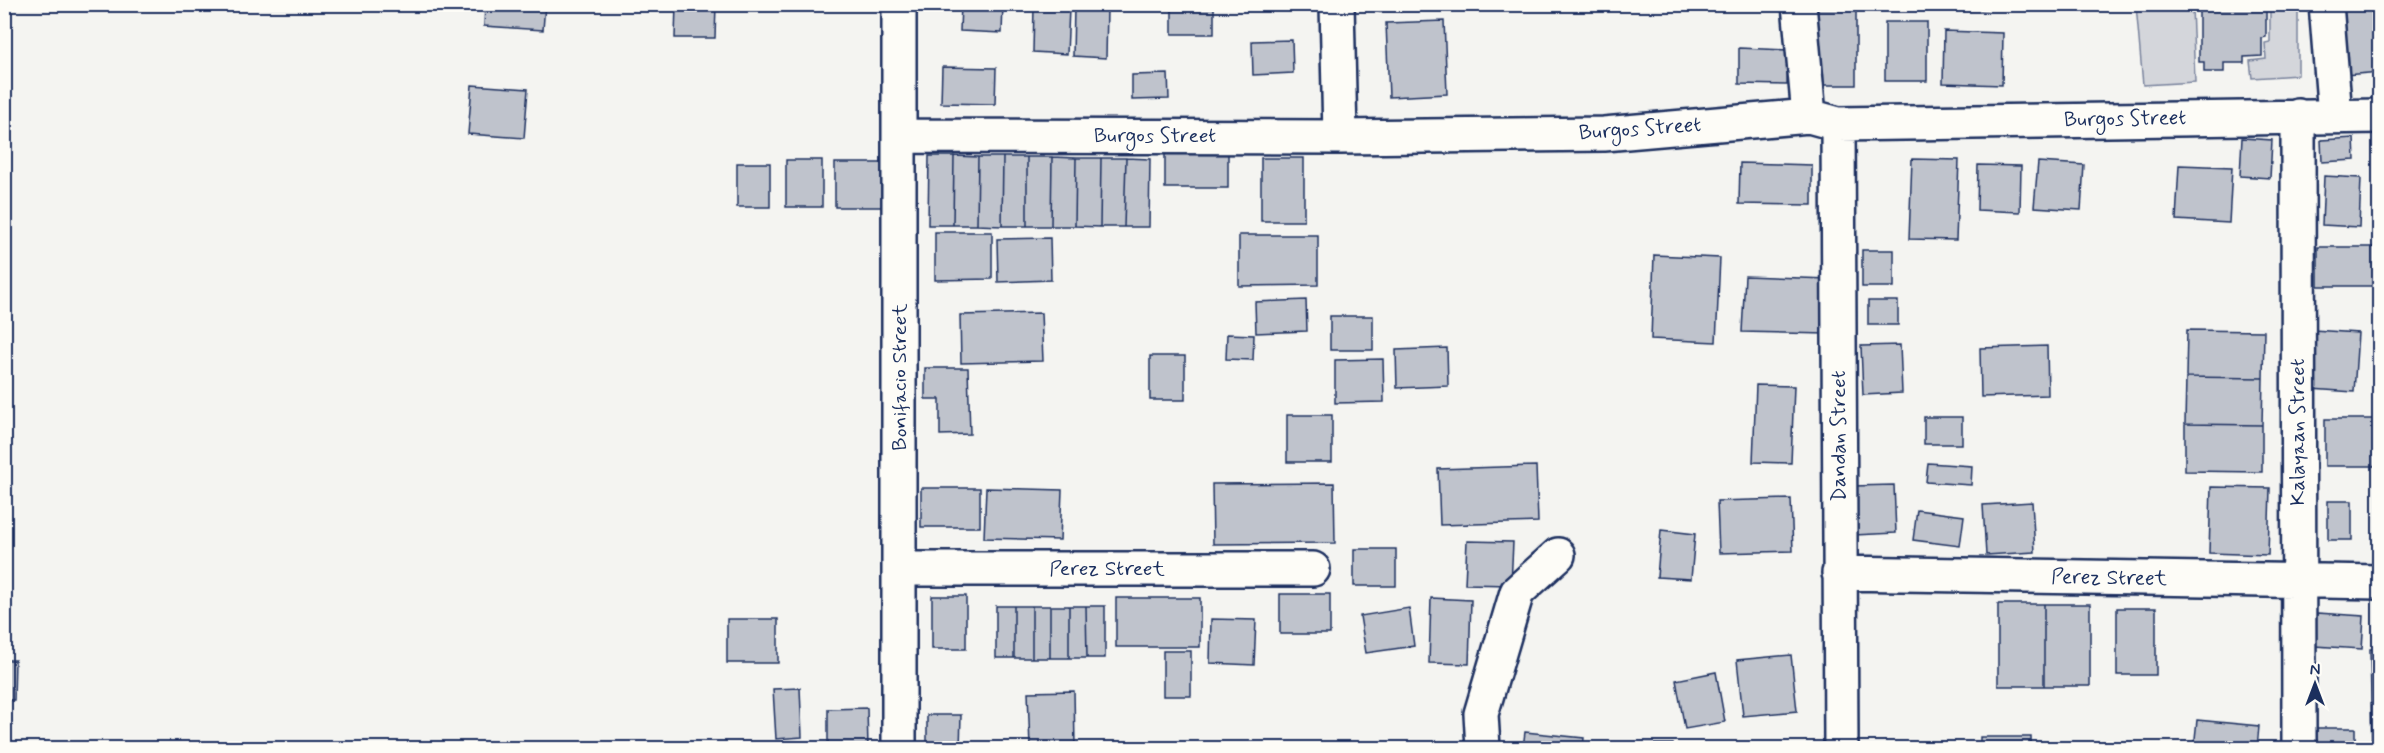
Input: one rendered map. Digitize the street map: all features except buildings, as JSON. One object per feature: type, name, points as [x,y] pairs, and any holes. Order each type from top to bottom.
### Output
[{"type":"street","name":"Bonifacio Street","points":[[899,4],[901,569],[899,748]]},
{"type":"street","points":[[1337,4],[1340,137]]},
{"type":"street","name":"Dandan Street","points":[[1799,4],[1823,120],[1839,573],[1841,748]]},
{"type":"street","points":[[2326,4],[2335,116]]},
{"type":"street","name":"Kalayaan Street","points":[[2298,116],[2299,748]]},
{"type":"street","name":"Burgos Street","points":[[900,136],[1340,137],[1604,134],[1823,120],[2379,116]]},
{"type":"street","points":[[1483,748],[1481,714],[1517,592],[1558,555]]},
{"type":"street","name":"Perez Street","points":[[901,569],[1313,569]]},
{"type":"street","name":"Perez Street","points":[[1839,573],[2379,582]]},
{"type":"shaded area","points":[[2136,5],[2176,5],[2192,8],[2195,82],[2143,85]]},
{"type":"shaded area","points":[[2270,5],[2298,5],[2298,75],[2252,78],[2250,61],[2266,59],[2265,43],[2270,42]]}]
